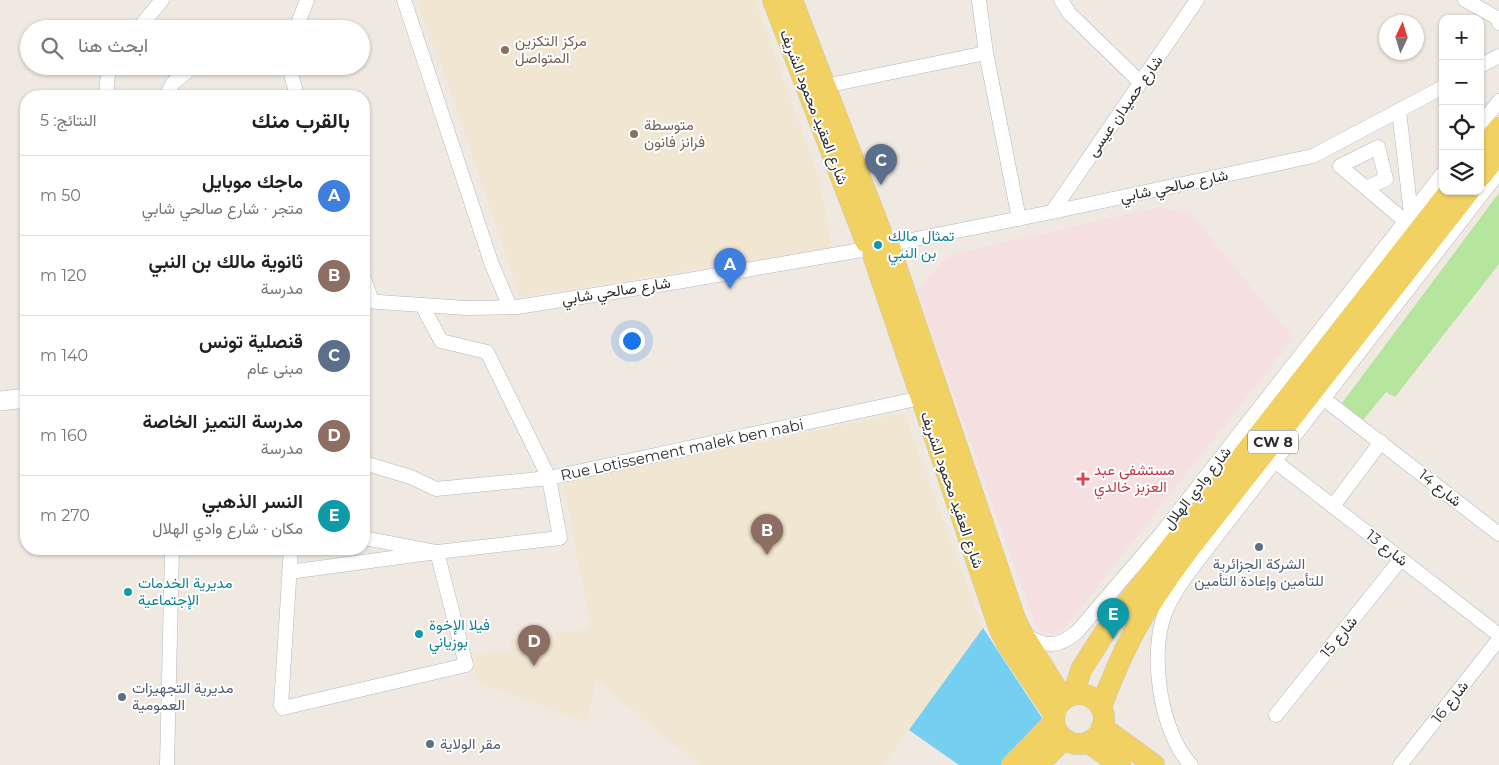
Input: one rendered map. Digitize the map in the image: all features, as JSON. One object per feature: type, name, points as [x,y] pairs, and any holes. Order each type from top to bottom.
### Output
[{"type":"main road","name":"شارع العقيد محمود الشريف","points":[[782,1],[825,86],[878,245],[921,398],[1000,630],[1008,645],[1062,714]]},
{"type":"main road","name":"شارع العقيد محمود الشريف","points":[[782,1],[878,245],[1012,609],[1062,714]]},
{"type":"main road","points":[[1482,150],[1499,128]]},
{"type":"main road","points":[[1484,172],[1499,153]]},
{"type":"main road","name":"شارع وادي الهلال","points":[[1038,765],[1082,668],[1107,629],[1447,195]]},
{"type":"main road","name":"شارع وادي الهلال","points":[[1097,725],[1118,664],[1131,636],[1159,590],[1466,195]]},
{"type":"main road","points":[[1097,725],[1080,744],[1072,742],[1062,714],[1081,694],[1096,700],[1097,725],[1119,765]]},
{"type":"main road","name":"شارع وادي الهلال","points":[[1012,765],[1062,714]]},
{"type":"main road","points":[[1097,725],[1154,765]]},
{"type":"street","points":[[145,20],[162,0]]},
{"type":"street","points":[[299,20],[307,0]]},
{"type":"street","points":[[404,0],[492,265],[510,307]]},
{"type":"street","points":[[979,0],[986,53],[1019,218]]},
{"type":"street","points":[[1061,0],[1069,13],[1140,82]]},
{"type":"street","name":"شارع حميدان عيسى","points":[[1052,212],[1197,0]]},
{"type":"street","points":[[1465,0],[1497,18],[1499,23]]},
{"type":"street","points":[[825,86],[986,53]]},
{"type":"street","points":[[1484,64],[1499,56]]},
{"type":"street","points":[[107,90],[109,75]]},
{"type":"street","points":[[169,90],[173,83],[183,75]]},
{"type":"street","points":[[291,75],[295,90]]},
{"type":"street","points":[[288,90],[292,81]]},
{"type":"street","name":"شارع صالحي شابي","points":[[370,301],[466,308],[510,307],[677,282],[1052,212],[1312,156],[1439,89]]},
{"type":"street","points":[[1484,120],[1499,101]]},
{"type":"street","points":[[1399,111],[1408,218]]},
{"type":"street","name":"شارع وادي الهلال","points":[[1191,765],[1173,738],[1164,710],[1160,686],[1158,662],[1159,637],[1165,614],[1174,595],[1209,546],[1499,172]]},
{"type":"street","name":"شارع وادي الهلال","points":[[1022,633],[1035,642],[1047,645],[1068,640],[1077,632],[1162,534],[1439,178]]},
{"type":"street","points":[[1366,188],[1408,218]]},
{"type":"street","points":[[370,465],[411,477],[436,489],[549,478],[487,352],[441,341],[422,305]]},
{"type":"street","name":"Rue Lotissement malek ben nabi","points":[[370,539],[437,552],[560,538],[549,478],[921,398]]},
{"type":"street","points":[[0,401],[20,399]]},
{"type":"street","name":"شارع 14","points":[[1324,399],[1499,534]]},
{"type":"street","points":[[1333,506],[1381,442]]},
{"type":"street","name":"شارع 13","points":[[1276,462],[1499,635]]},
{"type":"street","name":"شارع وادي الهلال","points":[[1174,595],[1178,564],[1209,546]]},
{"type":"street","points":[[289,572],[437,552],[466,666],[285,708],[281,705],[290,555]]},
{"type":"street","points":[[167,765],[172,555]]},
{"type":"street","name":"شارع 15","points":[[1276,715],[1401,559]]},
{"type":"street","name":"شارع 16","points":[[1400,765],[1499,639]]},
{"type":"shaded area","name":"متوسطة فرانز فانون","points":[[417,0],[755,0],[819,178],[832,248],[520,297],[450,90]]},
{"type":"shaded area","name":"مستشفى عبد العزبز خالدي","points":[[1160,207],[1190,213],[1293,338],[1063,630],[1051,634],[1041,630],[1035,624],[917,290],[944,260],[957,253]]},
{"type":"shaded area","points":[[904,413],[983,628],[884,765],[699,765],[596,679],[587,722],[478,683],[470,654],[510,651],[510,639],[591,629],[563,482]]},
{"type":"green space","points":[[1499,193],[1499,264],[1395,397],[1386,392],[1363,420],[1342,403]]},
{"type":"water","points":[[983,628],[1042,718],[1001,765],[959,765],[909,730]]},
{"type":"place","name":"مركز التكزين المتواصل","points":[[505,50]]},
{"type":"place","name":"متوسطة فرانز فانون","points":[[634,134]]},
{"type":"place","name":"قنصلية تونس","points":[[881,185]]},
{"type":"place","name":"تمثال مالك بن النبي","points":[[878,245]]},
{"type":"place","name":"ماجك موبايل","points":[[730,289]]},
{"type":"place","name":"مستشفى عبد العزبز خالدي","points":[[1083,479]]},
{"type":"place","name":"الشركة الجزائرية للتأمين وإعادة التأمين","points":[[1259,547]]},
{"type":"place","name":"ثانوية مالك بن النبي","points":[[767,555]]},
{"type":"place","name":"مديرية الخدمات الإجتماعية","points":[[128,592]]},
{"type":"place","name":"فيلا الإخوة بوزياني","points":[[419,634]]},
{"type":"place","name":"النسر الذهبي","points":[[1113,639]]},
{"type":"place","name":"مدرسة التميز الخاصة","points":[[534,666]]},
{"type":"place","name":"مديرية التجهيزات العمومية","points":[[122,697]]},
{"type":"place","name":"مقر الولاية","points":[[430,744]]}]
